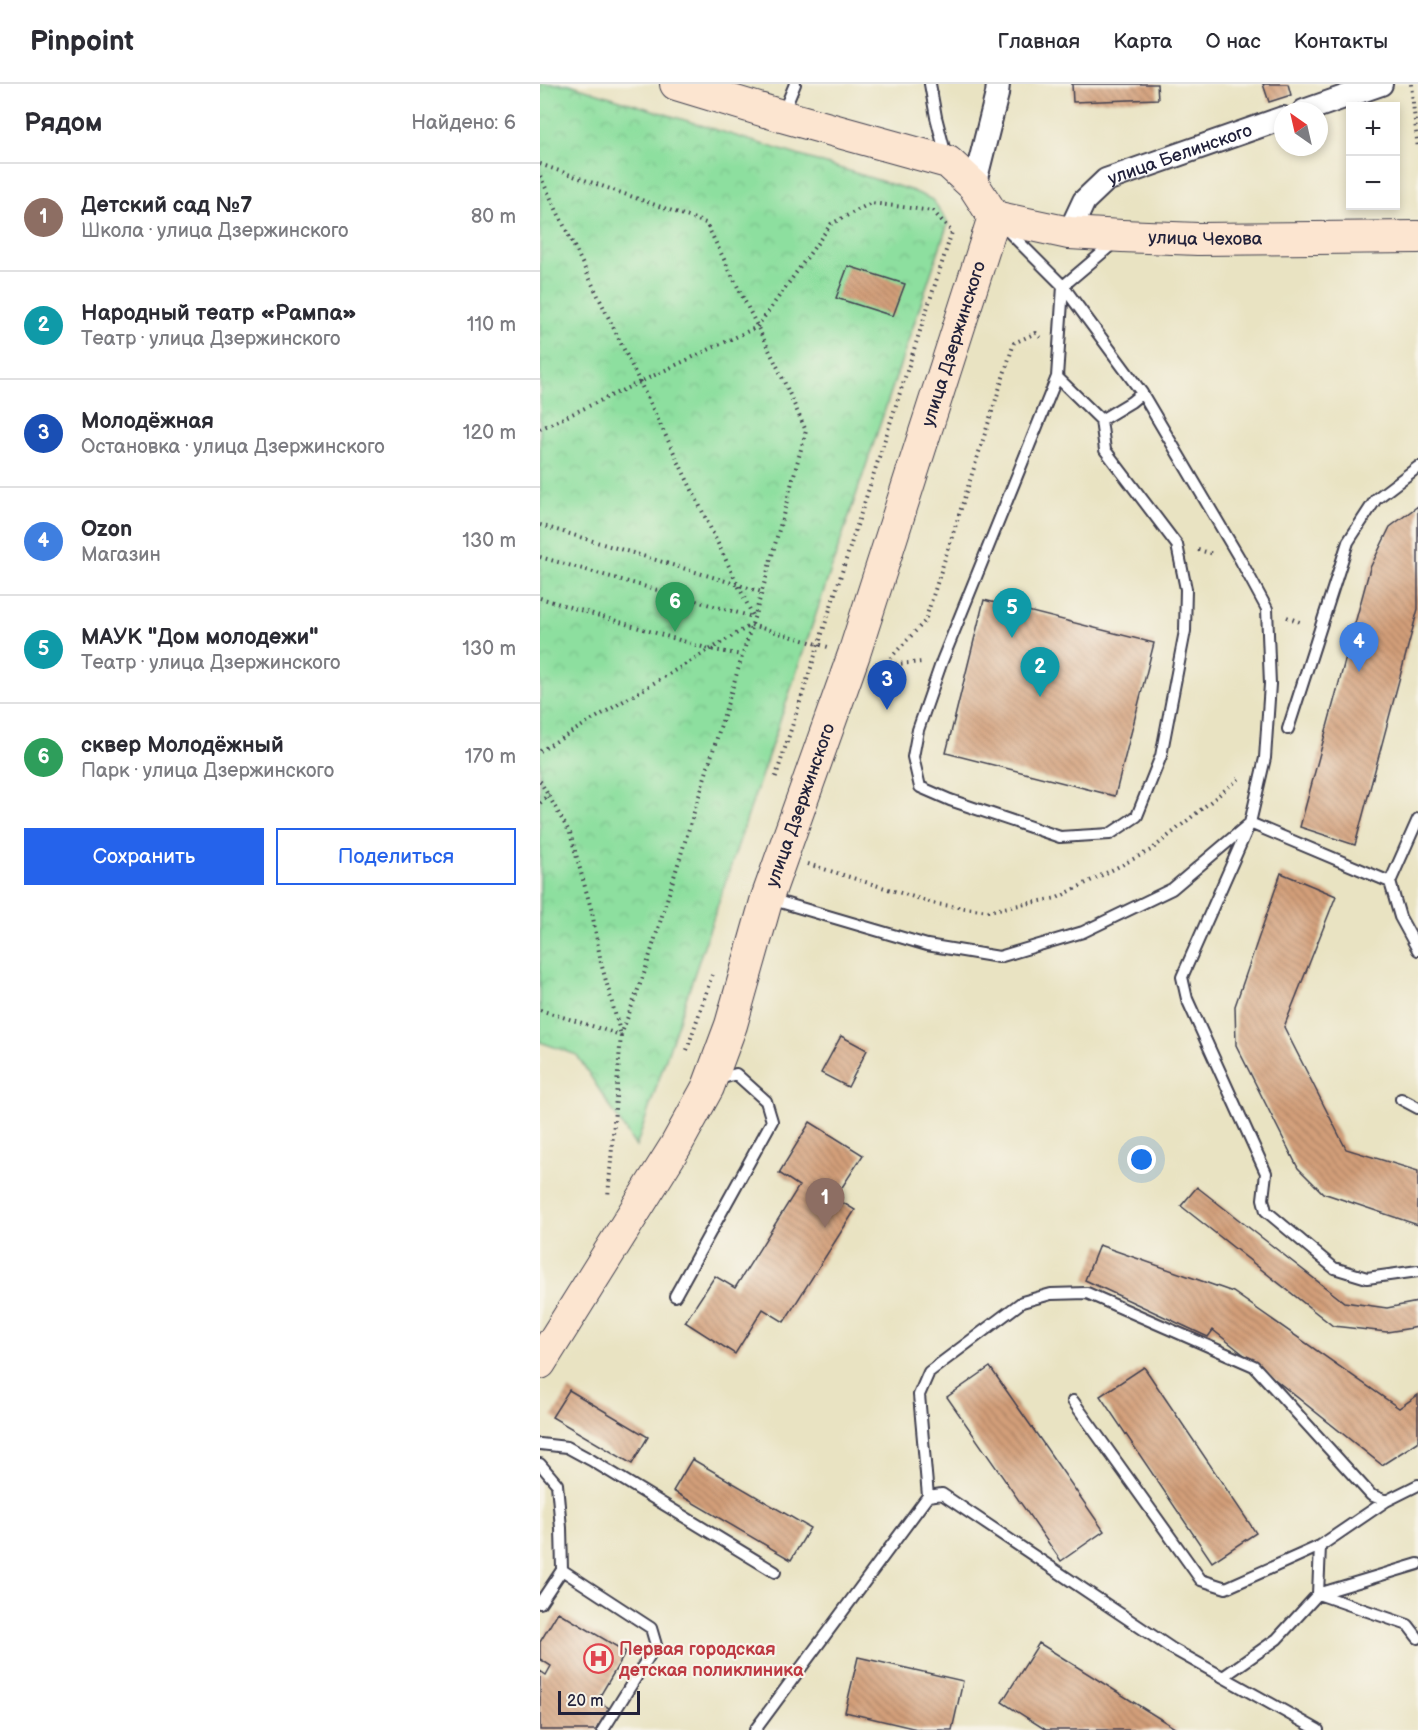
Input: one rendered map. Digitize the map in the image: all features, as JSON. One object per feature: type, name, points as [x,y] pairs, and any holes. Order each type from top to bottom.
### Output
[{"type":"street","points":[[676,84],[948,162],[974,186],[994,217]]},
{"type":"street","points":[[974,186],[998,94],[998,84]]},
{"type":"street","points":[[1328,103],[1381,84]]},
{"type":"street","name":"улица Белинского","points":[[1069,233],[1084,201],[1106,180],[1274,121]]},
{"type":"street","name":"улица Чехова","points":[[994,217],[1069,233],[1122,236],[1198,239],[1418,237]]},
{"type":"street","name":"улица Дзержинского","points":[[543,1350],[675,1148],[710,1082],[730,1025],[767,898],[854,654],[994,217]]},
{"type":"lane","points":[[782,116],[795,84]]},
{"type":"lane","points":[[930,84],[948,162]]},
{"type":"lane","points":[[994,217],[1063,286],[1142,393],[1267,609],[1270,684],[1265,758],[1250,823],[1182,977],[1187,999],[1266,1173],[1263,1199],[1266,1211],[1334,1268],[1367,1278],[1418,1271]]},
{"type":"lane","points":[[1057,377],[1101,420],[1106,450],[1177,544],[1186,589],[1185,631],[1161,756],[1137,816],[1110,834],[1060,837],[950,800],[920,787],[913,757],[918,730],[942,661],[1057,377],[1063,286],[1122,236]]},
{"type":"lane","points":[[1101,420],[1142,393]]},
{"type":"lane","points":[[1288,729],[1348,542],[1376,499],[1418,466]]},
{"type":"lane","points":[[1418,819],[1390,882],[1400,917],[1418,950]]},
{"type":"lane","points":[[1250,823],[1390,882]]},
{"type":"lane","points":[[767,898],[927,945],[999,957],[1083,932],[1172,889],[1250,823]]},
{"type":"lane","points":[[675,1296],[772,1121],[766,1101],[736,1074],[710,1082]]},
{"type":"lane","points":[[1401,1098],[1418,1108]]},
{"type":"lane","points":[[755,1730],[928,1496],[919,1395],[929,1372],[1022,1302],[1051,1294],[1087,1293],[1254,1366],[1371,1495],[1386,1501]]},
{"type":"lane","points":[[1073,1401],[1201,1580],[1226,1588],[1320,1546],[1386,1501],[1418,1485]]},
{"type":"lane","points":[[540,1444],[567,1447],[591,1460],[775,1572]]},
{"type":"lane","points":[[540,1464],[557,1484],[562,1570],[540,1603]]},
{"type":"lane","points":[[928,1496],[942,1494],[1171,1648],[1318,1730]]},
{"type":"lane","points":[[1318,1594],[1320,1546]]},
{"type":"lane","points":[[1223,1677],[1277,1638],[1318,1594],[1418,1564]]},
{"type":"lane","points":[[562,1570],[651,1628],[656,1645],[603,1730]]},
{"type":"lane","points":[[1318,1594],[1408,1625],[1418,1638]]},
{"type":"path","points":[[1411,84],[1418,149]]},
{"type":"path","points":[[540,164],[706,223],[806,431],[762,591],[645,971],[621,1035],[608,1200]]},
{"type":"path","points":[[540,176],[754,617]]},
{"type":"path","points":[[540,429],[757,327],[831,224],[871,203],[933,211],[952,232],[775,781]]},
{"type":"path","points":[[879,676],[883,665],[925,621],[1014,343],[1036,333],[1058,356]]},
{"type":"path","points":[[540,525],[762,591]]},
{"type":"path","points":[[1177,544],[1241,561]]},
{"type":"path","points":[[540,557],[754,617]]},
{"type":"path","points":[[540,598],[710,650],[742,655]]},
{"type":"path","points":[[1267,609],[1319,631]]},
{"type":"path","points":[[540,751],[751,625],[819,644]]},
{"type":"path","points":[[883,665],[942,661]]},
{"type":"path","points":[[782,856],[936,904],[988,911],[1000,909],[1057,897],[1151,850],[1265,758]]},
{"type":"path","points":[[540,780],[570,833],[592,912],[601,963],[621,1035]]},
{"type":"path","points":[[540,802],[549,794]]},
{"type":"path","points":[[686,1054],[712,974]]},
{"type":"path","points":[[540,1010],[621,1035]]},
{"type":"green space","points":[[540,84],[569,84],[913,191],[933,200],[948,223],[636,1147],[577,1055],[540,1042]]},
{"type":"building","points":[[1072,84],[1157,84],[1158,99],[1073,102]]},
{"type":"building","points":[[1263,84],[1288,84],[1291,95],[1269,102]]},
{"type":"building","points":[[848,266],[905,284],[893,316],[836,298]]},
{"type":"building","points":[[1418,506],[1418,609],[1355,845],[1300,827],[1370,568],[1390,527]]},
{"type":"building","points":[[984,600],[1154,643],[1115,796],[946,753]]},
{"type":"building","points":[[1281,873],[1336,896],[1284,1027],[1346,1149],[1418,1171],[1418,1225],[1323,1193],[1298,1168],[1236,1045],[1235,1006]]},
{"type":"building","points":[[841,1036],[867,1050],[848,1087],[821,1073]]},
{"type":"building","points":[[810,1122],[863,1155],[835,1198],[855,1210],[784,1322],[763,1309],[735,1354],[685,1322],[715,1276],[735,1288],[799,1186],[779,1173]]},
{"type":"building","points":[[1197,1187],[1344,1302],[1387,1308],[1418,1302],[1418,1327],[1387,1332],[1333,1326],[1181,1206]]},
{"type":"building","points":[[1099,1245],[1233,1292],[1399,1408],[1418,1395],[1418,1442],[1382,1465],[1213,1330],[1208,1337],[1085,1280]]},
{"type":"building","points":[[990,1367],[1104,1531],[1061,1561],[947,1397]]},
{"type":"building","points":[[1144,1367],[1256,1533],[1212,1562],[1100,1396]]},
{"type":"building","points":[[569,1390],[648,1437],[632,1464],[552,1417]]},
{"type":"building","points":[[692,1459],[810,1528],[791,1560],[673,1491]]},
{"type":"building","points":[[558,1612],[626,1652],[597,1701],[609,1708],[596,1730],[540,1730],[540,1671],[546,1675],[551,1666],[540,1659],[540,1642]]},
{"type":"building","points":[[1039,1643],[1178,1730],[1046,1730],[1002,1702]]},
{"type":"building","points":[[858,1657],[963,1681],[952,1730],[921,1730],[845,1712]]},
{"type":"place","name":"сквер Молодёжный","points":[[675,632]]},
{"type":"place","name":"МАУК \"Дом молодежи\"","points":[[1012,638]]},
{"type":"place","name":"Ozon","points":[[1359,672]]},
{"type":"place","name":"Народный театр «Рампа»","points":[[1040,697]]},
{"type":"place","name":"Молодёжная","points":[[887,710]]},
{"type":"place","name":"Детский сад №7","points":[[825,1228]]},
{"type":"place","name":"Первая городская детская поликлиника","points":[[598,1659]]}]
